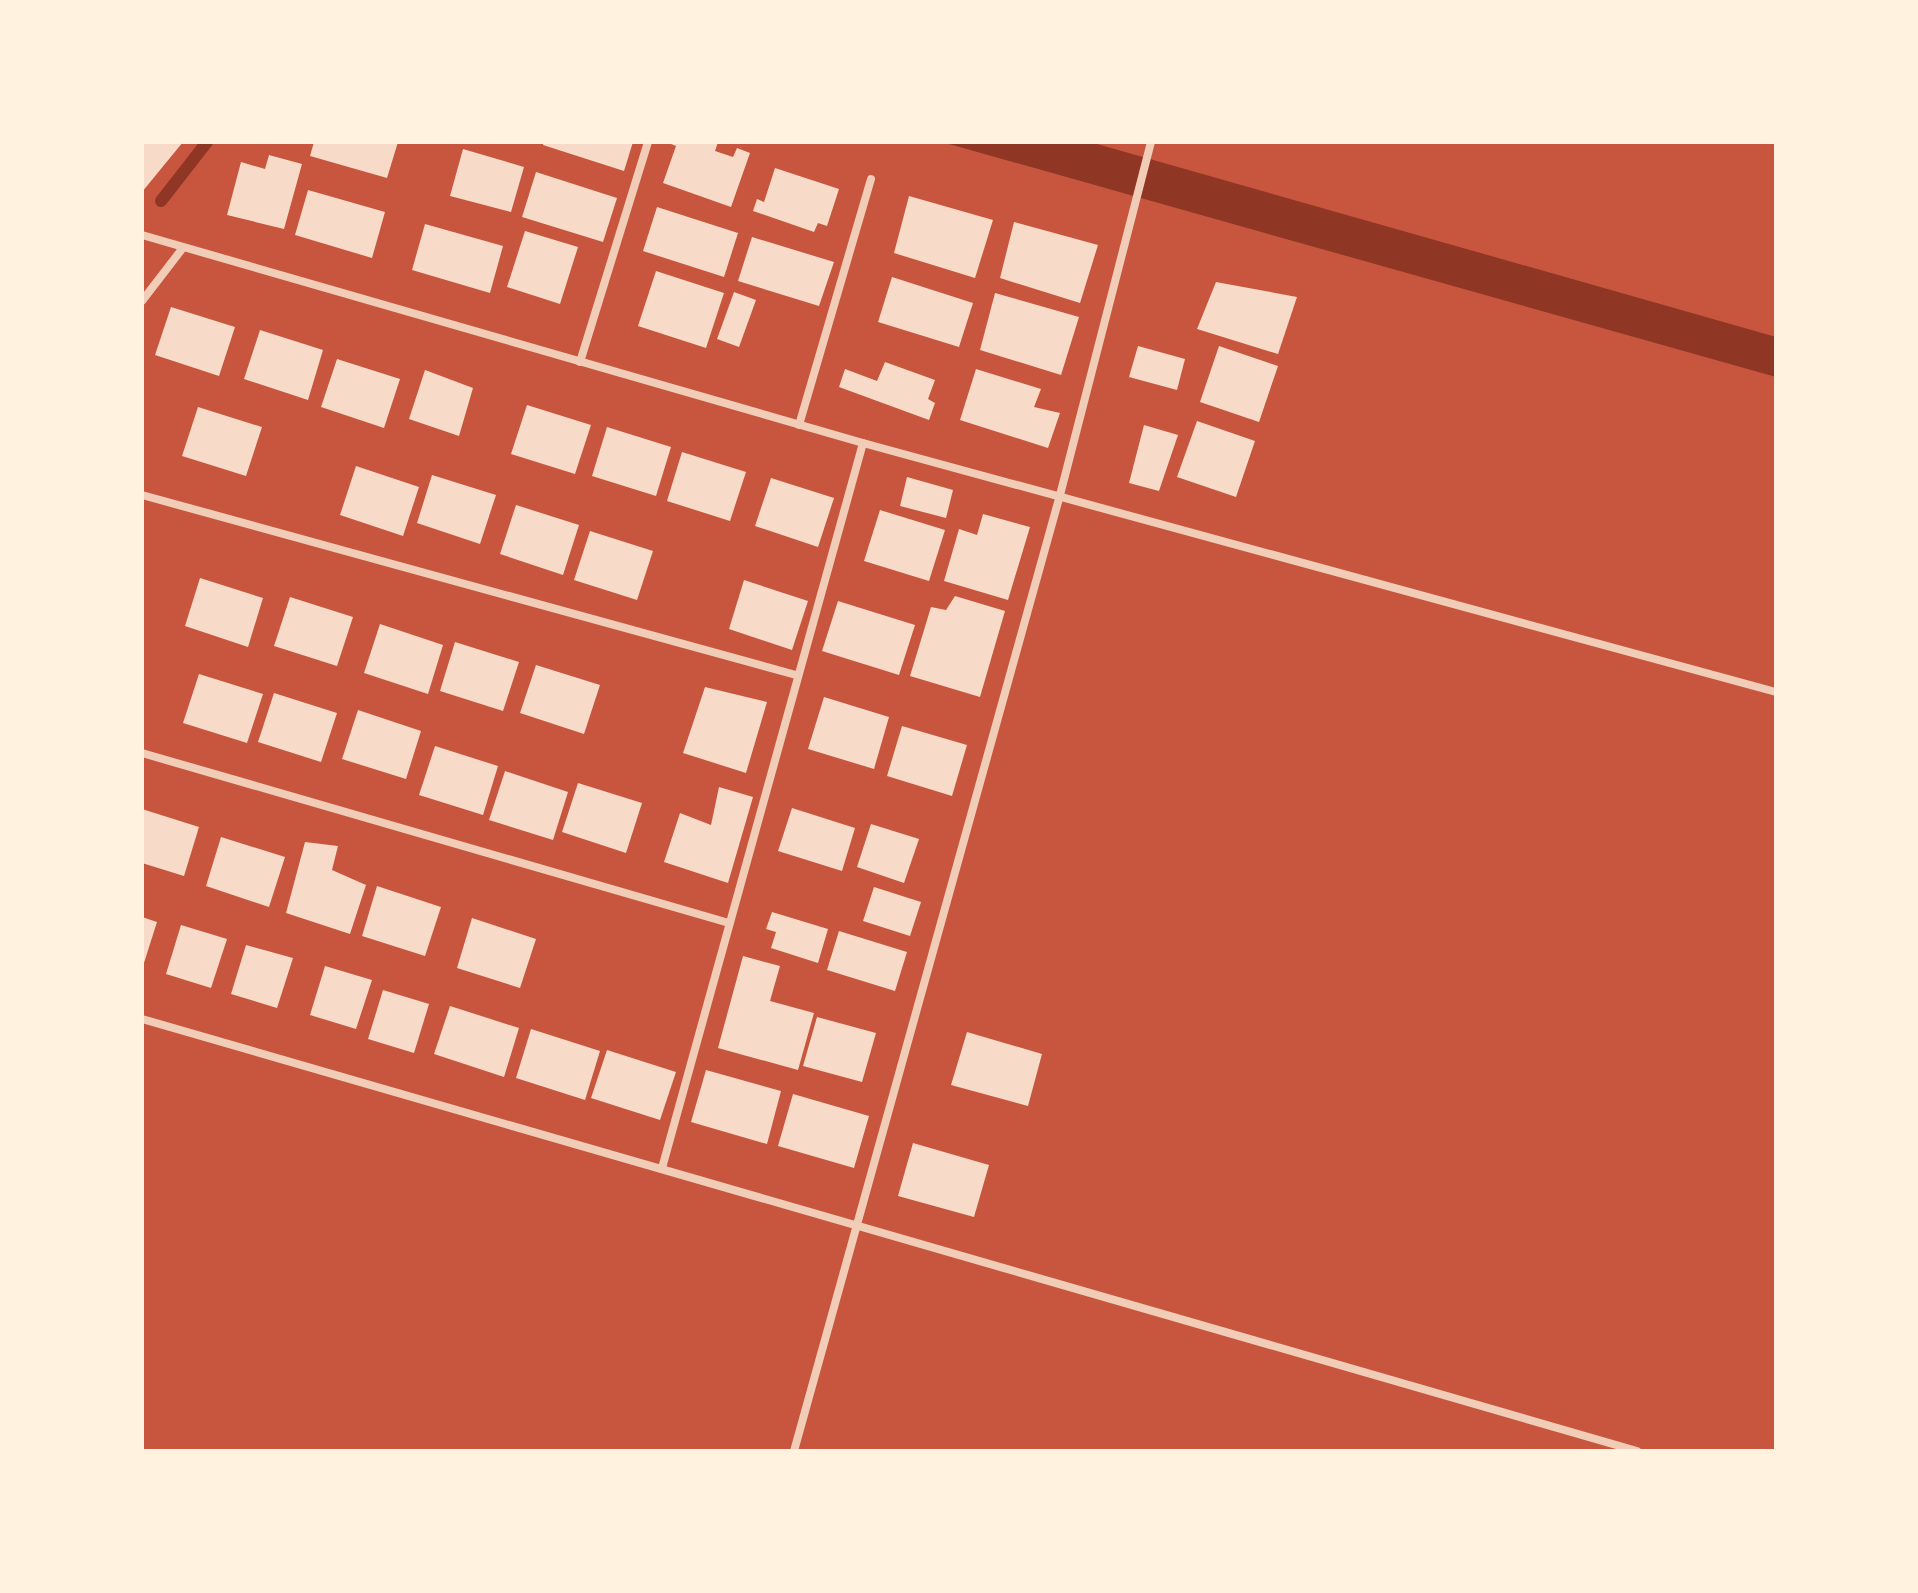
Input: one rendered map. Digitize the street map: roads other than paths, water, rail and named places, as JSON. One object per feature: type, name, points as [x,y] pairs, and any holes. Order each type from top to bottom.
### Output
[{"type":"street","points":[[580,362],[648,142]]},
{"type":"street","points":[[794,1451],[1060,495],[1150,145]]},
{"type":"street","points":[[799,425],[871,179]]},
{"type":"street","points":[[142,235],[863,443],[1776,692]]},
{"type":"street","points":[[142,301],[182,249]]},
{"type":"street","points":[[662,1168],[796,675],[863,443]]},
{"type":"street","points":[[142,495],[796,675]]},
{"type":"street","points":[[142,753],[729,923]]},
{"type":"street","points":[[142,1019],[1637,1451]]},
{"type":"waterway","points":[[161,201],[207,142]]}]
